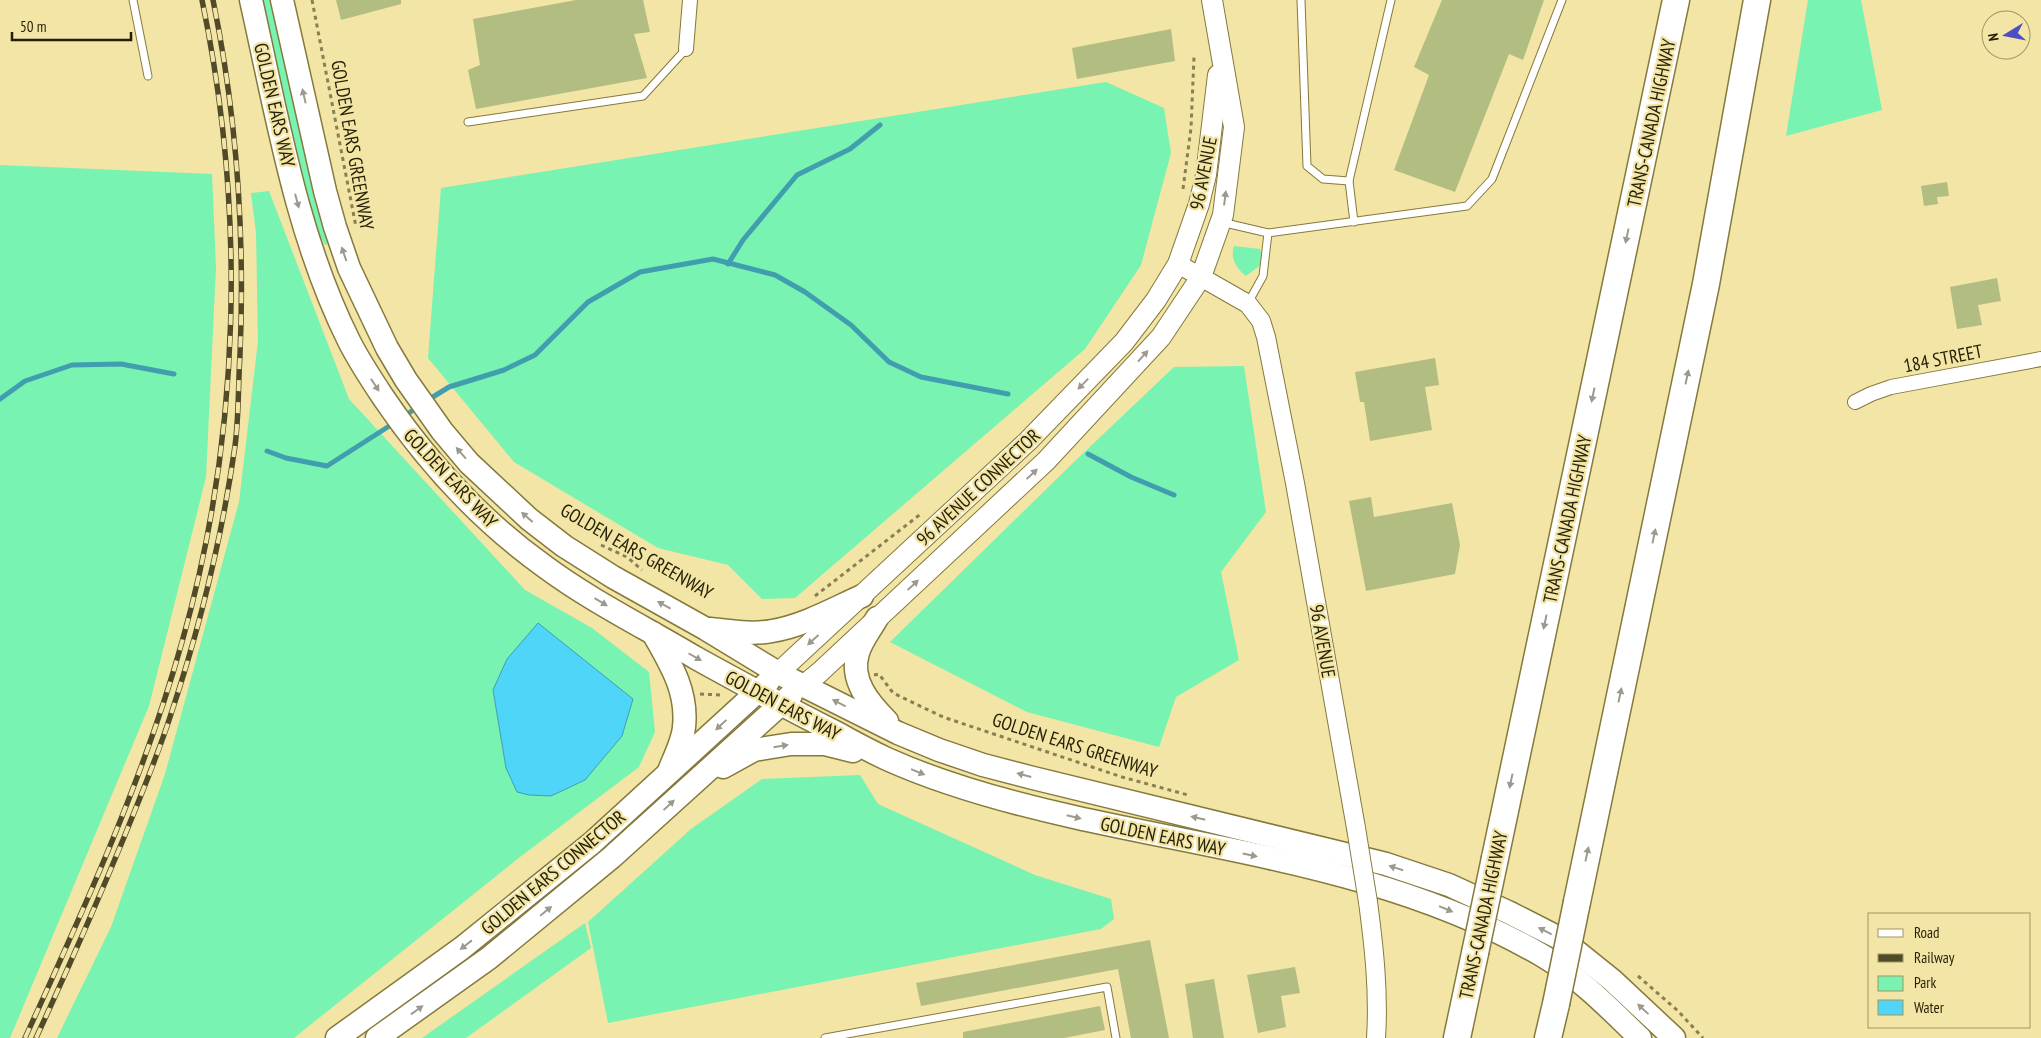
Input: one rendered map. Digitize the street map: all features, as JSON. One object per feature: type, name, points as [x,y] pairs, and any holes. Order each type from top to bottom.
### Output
[{"type":"highway","name":"TRANS-CANADA HIGHWAY","points":[[1457,1038],[1676,0]]},
{"type":"highway","points":[[1548,1038],[1706,284],[1757,0]]},
{"type":"main road","name":"GOLDEN EARS WAY","points":[[251,0],[297,200],[325,288],[350,343],[364,368],[409,434],[474,507],[512,542],[547,569],[757,692],[885,758],[973,791],[1025,806],[1316,869],[1389,888],[1445,908],[1552,961],[1601,1001],[1640,1038]]},
{"type":"main road","name":"GOLDEN EARS WAY","points":[[282,0],[335,227],[362,299],[387,348],[425,409],[469,463],[529,519],[564,546],[613,577],[706,629],[778,673],[898,733],[939,750],[983,765],[1377,862],[1449,885],[1561,939],[1612,980],[1674,1038]]},
{"type":"main road","name":"96 AVENUE","points":[[1201,277],[1221,222],[1234,127],[1212,0]]},
{"type":"main road","name":"96 AVENUE","points":[[1178,264],[1199,204],[1206,175],[1221,53]]},
{"type":"main road","name":"96 AVENUE CONNECTOR","points":[[757,692],[1028,441],[1117,349],[1156,300],[1178,264]]},
{"type":"main road","name":"96 AVENUE CONNECTOR","points":[[780,704],[820,672],[1052,454],[1161,337],[1201,277]]},
{"type":"main road","points":[[706,629],[739,632],[772,631],[797,624],[862,596]]},
{"type":"main road","points":[[877,618],[858,653],[858,679],[869,703],[898,733]]},
{"type":"main road","points":[[652,632],[674,670],[684,696],[684,729],[667,774]]},
{"type":"main road","name":"GOLDEN EARS CONNECTOR","points":[[337,1038],[470,942],[592,843],[757,692]]},
{"type":"main road","name":"GOLDEN EARS CONNECTOR","points":[[377,1038],[489,958],[612,857],[780,704]]},
{"type":"main road","points":[[690,786],[754,750],[791,744],[825,744],[885,758]]},
{"type":"street","points":[[686,48],[690,0]]},
{"type":"street","name":"96 AVENUE","points":[[1178,264],[1248,304],[1261,321],[1271,356],[1368,902],[1375,956],[1376,1038]]},
{"type":"street","name":"184 STREET","points":[[1855,402],[1891,387],[2041,359]]},
{"type":"lane","points":[[133,0],[148,76]]},
{"type":"lane","points":[[1301,0],[1307,166],[1323,179],[1349,181]]},
{"type":"lane","points":[[1354,222],[1349,181],[1391,0]]},
{"type":"lane","points":[[1221,222],[1268,233],[1467,206],[1492,179],[1562,0]]},
{"type":"lane","points":[[468,122],[643,96],[686,48]]},
{"type":"lane","points":[[1248,304],[1263,276],[1268,233]]},
{"type":"lane","points":[[825,1038],[1107,987],[1116,1038]]},
{"type":"path","name":"GOLDEN EARS GREENWAY","points":[[312,0],[356,231]]},
{"type":"path","points":[[1182,192],[1192,128],[1192,62],[1194,57]]},
{"type":"path","points":[[808,600],[929,508]]},
{"type":"path","name":"GOLDEN EARS GREENWAY","points":[[594,542],[627,557],[647,574]]},
{"type":"path","name":"GOLDEN EARS GREENWAY","points":[[879,674],[893,693],[943,717],[1122,777],[1189,795]]},
{"type":"path","points":[[696,694],[721,695]]},
{"type":"path","points":[[1635,974],[1678,1011],[1703,1038]]},
{"type":"green space","points":[[261,0],[271,0],[314,189],[329,243],[325,245],[317,231],[306,191]]},
{"type":"green space","points":[[1808,0],[1861,0],[1882,110],[1786,136]]},
{"type":"green space","points":[[1106,82],[1164,108],[1171,153],[1141,265],[1085,349],[795,598],[762,599],[728,565],[658,548],[514,462],[428,358],[441,188]]},
{"type":"green space","points":[[0,165],[212,174],[216,267],[206,477],[149,706],[10,1038],[0,1038]]},
{"type":"green space","points":[[269,191],[349,399],[525,590],[592,628],[649,672],[655,732],[639,767],[520,857],[294,1038],[57,1038],[111,927],[165,774],[239,502],[258,341],[256,233],[251,193]]},
{"type":"green space","points":[[1234,246],[1260,249],[1263,263],[1246,276],[1239,270],[1233,259]]},
{"type":"green space","points":[[1244,366],[1266,512],[1221,572],[1239,660],[1176,697],[1159,747],[1027,712],[890,642],[1174,367]]},
{"type":"green space","points":[[860,775],[878,804],[1035,875],[1111,899],[1114,919],[1101,929],[608,1023],[588,922],[691,829],[762,779]]},
{"type":"green space","points":[[585,923],[591,948],[466,1038],[422,1038]]},
{"type":"water","points":[[538,623],[633,699],[622,736],[585,780],[551,796],[529,795],[517,792],[506,768],[493,690],[507,659]]},
{"type":"building","points":[[336,0],[401,0],[401,4],[341,20]]},
{"type":"building","points":[[576,0],[643,0],[650,32],[634,34],[647,78],[476,109],[468,70],[480,65],[473,19]]},
{"type":"building","points":[[1442,0],[1544,0],[1523,60],[1509,54],[1455,192],[1394,170],[1429,75],[1414,67]]},
{"type":"building","points":[[1171,29],[1175,61],[1077,79],[1072,48]]},
{"type":"building","points":[[1947,182],[1949,196],[1937,197],[1938,204],[1924,206],[1921,186]]},
{"type":"building","points":[[1997,278],[2001,301],[1978,305],[1982,325],[1957,329],[1950,287]]},
{"type":"building","points":[[1435,358],[1439,385],[1425,387],[1432,430],[1370,441],[1364,402],[1360,402],[1355,372]]},
{"type":"building","points":[[1371,497],[1374,517],[1452,503],[1460,545],[1455,574],[1366,591],[1349,501]]},
{"type":"building","points":[[1150,940],[1169,1038],[1131,1038],[1118,969],[921,1006],[916,983]]},
{"type":"building","points":[[1295,967],[1300,993],[1281,996],[1286,1027],[1258,1033],[1247,975]]},
{"type":"building","points":[[1214,979],[1224,1038],[1193,1038],[1185,984]]},
{"type":"building","points":[[1100,1006],[1105,1030],[1064,1038],[963,1038],[963,1032]]},
{"type":"waterway","points":[[728,264],[743,240],[797,175],[850,149],[880,125]]},
{"type":"waterway","points":[[428,400],[449,387],[504,370],[535,355],[588,302],[640,272],[713,259],[775,275],[805,292],[851,325],[889,362],[921,377],[1008,394]]},
{"type":"waterway","points":[[0,399],[25,381],[72,365],[121,364],[174,374]]},
{"type":"waterway","points":[[403,417],[419,406]]},
{"type":"waterway","points":[[267,451],[286,458],[327,466],[394,423]]},
{"type":"waterway","points":[[1088,454],[1131,477],[1174,495]]},
{"type":"railway","points":[[25,1038],[91,892],[150,743],[182,642],[202,563],[216,484],[226,403],[231,322],[231,241],[226,160],[216,80],[202,0]]},
{"type":"railway","points":[[36,1038],[82,937],[166,729],[201,615],[217,548],[230,480],[238,412],[241,310],[240,221],[228,88],[213,0]]}]
